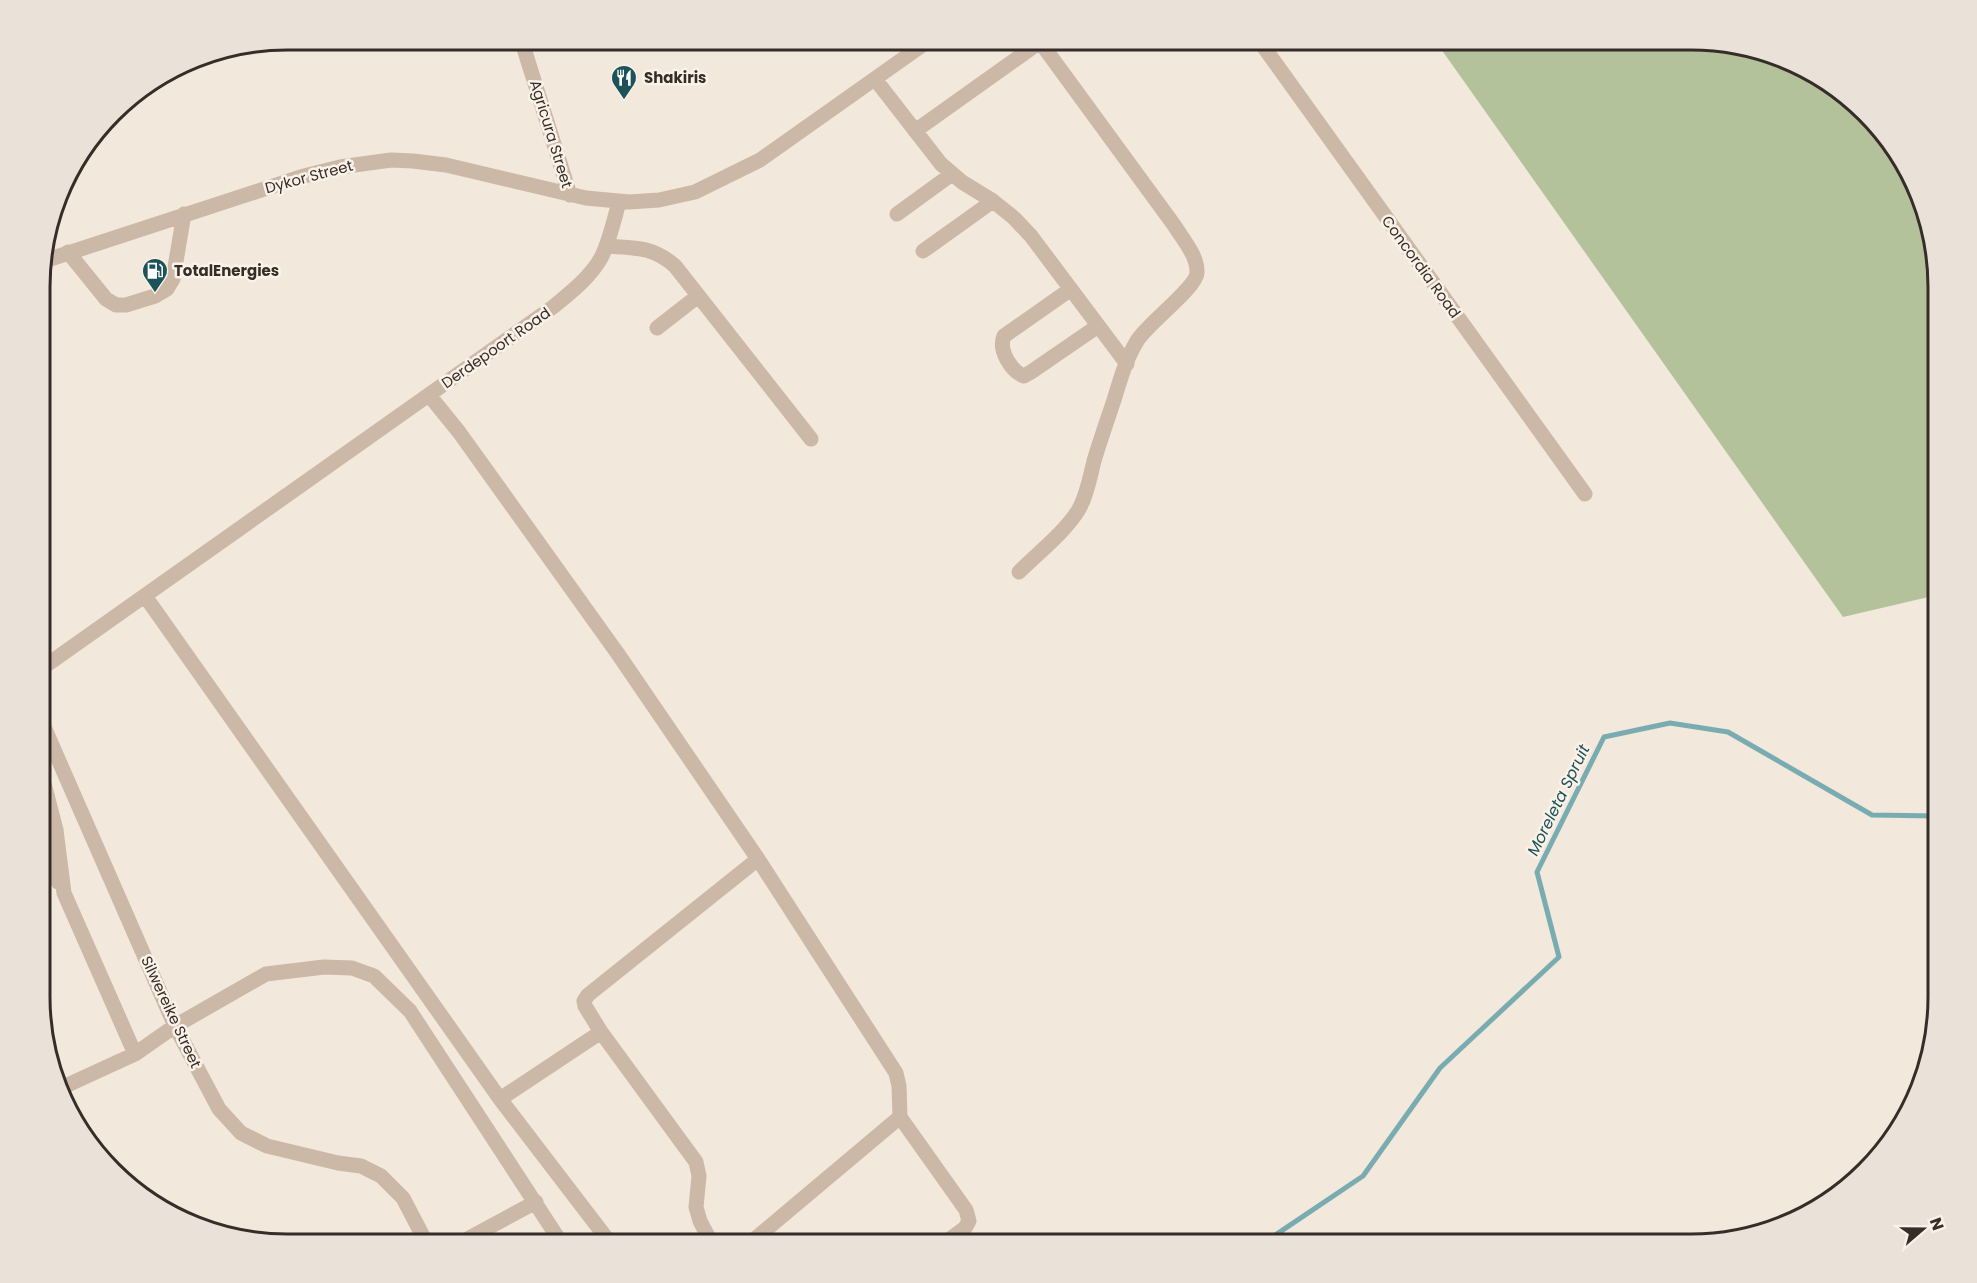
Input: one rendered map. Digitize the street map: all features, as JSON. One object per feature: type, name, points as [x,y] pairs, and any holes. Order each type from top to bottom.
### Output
[{"type":"street","name":"Agricura Street","points":[[524,50],[570,195]]},
{"type":"street","points":[[619,202],[659,200],[695,192],[728,177],[760,160],[916,50]]},
{"type":"street","points":[[915,130],[1025,50]]},
{"type":"street","points":[[1019,572],[1065,529],[1079,509],[1127,364],[1138,338],[1196,279],[1196,263],[1174,225],[1046,50]]},
{"type":"street","name":"Concordia Road","points":[[1266,50],[1585,494]]},
{"type":"street","points":[[875,79],[941,164],[962,182],[993,201],[1031,236],[1127,364]]},
{"type":"street","name":"Dykor Street","points":[[52,258],[322,171],[391,160],[446,165],[570,195],[619,202]]},
{"type":"street","points":[[897,214],[952,174]]},
{"type":"street","points":[[923,251],[993,201]]},
{"type":"street","name":"Derdepoort Road","points":[[50,663],[553,307],[600,260],[619,202]]},
{"type":"street","points":[[68,252],[106,299],[116,304],[126,305],[155,296],[167,289],[173,279],[184,214]]},
{"type":"street","points":[[606,246],[647,249],[663,255],[675,266],[811,439]]},
{"type":"street","points":[[1071,289],[1004,336],[1001,343],[1004,353],[1017,373],[1024,376],[1031,372],[1098,326]]},
{"type":"street","points":[[657,328],[698,296]]},
{"type":"street","points":[[429,394],[459,432],[618,654],[758,859],[896,1073],[899,1086],[900,1117],[966,1210],[969,1221],[965,1228],[957,1234]]},
{"type":"street","points":[[145,596],[500,1099],[603,1234]]},
{"type":"street","name":"Silwereike Street","points":[[50,741],[175,1026],[219,1109],[241,1133],[267,1146],[338,1163],[361,1166],[381,1176],[403,1198],[423,1234]]},
{"type":"street","points":[[50,807],[56,830],[64,893]]},
{"type":"street","points":[[707,1234],[696,1207],[699,1176],[696,1162],[601,1032],[585,1006],[585,1001],[588,995],[758,859]]},
{"type":"street","points":[[50,865],[135,1054]]},
{"type":"street","points":[[67,1085],[135,1054],[175,1026],[266,974],[324,966],[352,968],[374,976],[410,1011],[556,1234]]},
{"type":"street","points":[[500,1099],[601,1032]]},
{"type":"street","points":[[761,1234],[900,1117]]},
{"type":"street","points":[[477,1234],[536,1202]]},
{"type":"green space","points":[[1442,50],[1706,50],[1737,54],[1767,62],[1822,89],[1847,108],[1879,142],[1896,168],[1915,210],[1923,240],[1927,271],[1928,597],[1843,617]]},
{"type":"waterway","name":"Moreleta Spruit","points":[[1277,1234],[1363,1176],[1440,1068],[1559,957],[1537,872],[1604,737],[1670,723],[1728,732],[1872,815],[1928,816]]},
{"type":"place","name":"Shakiris","points":[[624,101]]},
{"type":"place","name":"TotalEnergies","points":[[155,294]]}]
